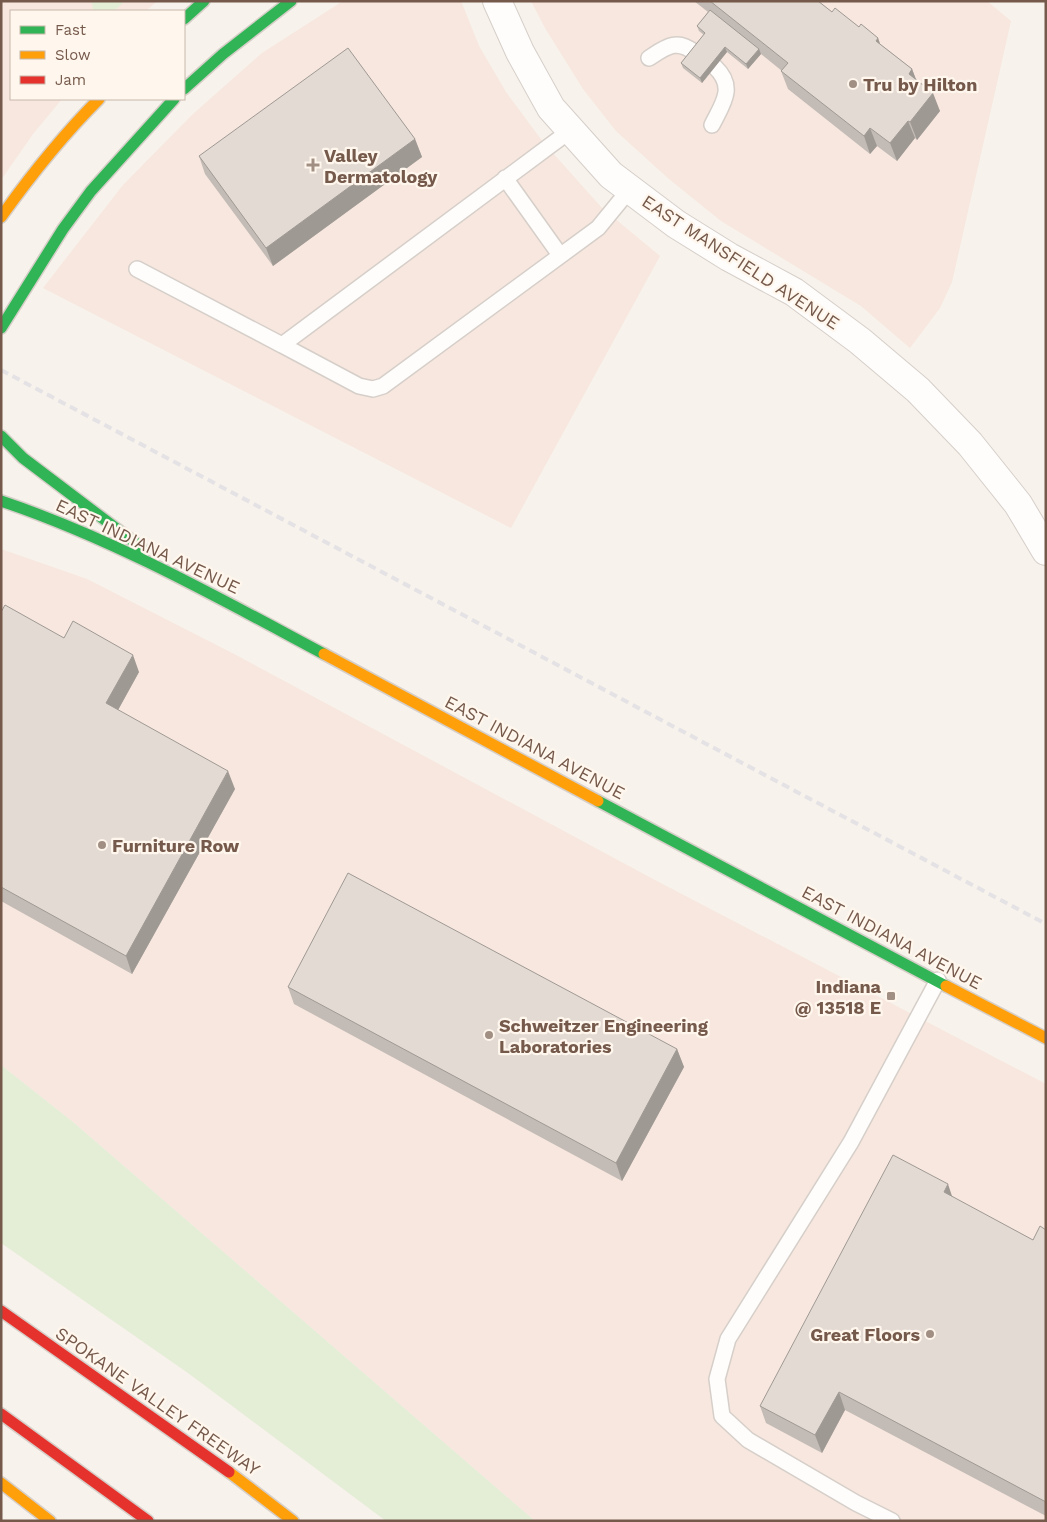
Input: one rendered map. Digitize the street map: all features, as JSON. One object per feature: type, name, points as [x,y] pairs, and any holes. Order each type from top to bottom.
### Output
[{"type":"main road","points":[[185,18],[204,1]]},
{"type":"main road","points":[[185,88],[207,66],[291,1]]},
{"type":"main road","points":[[1,217],[82,116],[98,100]]},
{"type":"main road","points":[[1,328],[63,229],[91,191],[173,100]]},
{"type":"main road","points":[[1,436],[22,458],[179,576]]},
{"type":"main road","name":"EAST INDIANA AVENUE","points":[[1,501],[40,514],[179,576],[725,869],[1046,1038]]},
{"type":"main road","name":"SPOKANE VALLEY FREEWAY","points":[[1,1311],[232,1474],[293,1521]]},
{"type":"main road","points":[[1,1414],[148,1521]]},
{"type":"main road","points":[[1,1483],[50,1521]]},
{"type":"street","name":"EAST MANSFIELD AVENUE","points":[[497,1],[520,52],[551,108],[611,174],[676,224],[729,258],[794,292],[860,341],[918,390],[970,444],[1018,504],[1046,551]]},
{"type":"lane","points":[[649,58],[665,48],[676,44],[681,44],[695,53]]},
{"type":"lane","points":[[712,125],[724,102],[727,90],[724,78],[714,67]]},
{"type":"lane","points":[[282,345],[571,130]]},
{"type":"lane","points":[[505,178],[560,255]]},
{"type":"lane","points":[[137,269],[359,386],[373,389],[383,386],[598,228],[630,189]]},
{"type":"lane","points":[[892,1521],[856,1504],[748,1440],[722,1416],[717,1379],[728,1339],[851,1142],[938,980]]},
{"type":"shaded area","points":[[1,1],[157,1],[147,10],[10,10],[10,100],[61,100],[33,134],[1,180]]},
{"type":"shaded area","points":[[343,1],[461,1],[479,46],[506,92],[543,142],[602,208],[660,256],[511,528],[43,288],[123,185],[193,114],[262,53]]},
{"type":"shaded area","points":[[531,1],[987,1],[1011,21],[952,282],[940,308],[910,348],[861,306],[721,221],[669,179],[616,131],[583,89],[545,28]]},
{"type":"shaded area","points":[[1,549],[87,579],[236,655],[653,879],[1046,1084],[1046,1521],[535,1521],[73,1122],[1,1065]]},
{"type":"green space","points":[[92,1],[125,1],[115,10],[93,10]]},
{"type":"green space","points":[[1,1065],[73,1122],[535,1521],[386,1521],[188,1373],[1,1243]]},
{"type":"building","name":"Tru by Hilton","points":[[710,1],[818,1],[832,12],[835,8],[859,27],[861,24],[878,38],[876,41],[912,69],[909,74],[933,93],[890,143],[870,128],[864,136],[781,71],[788,63]]},
{"type":"building","points":[[710,10],[759,49],[746,64],[725,47],[700,78],[681,63],[705,33],[697,26]]},
{"type":"building","name":"Valley Dermatology","points":[[348,48],[415,139],[266,248],[199,156]]},
{"type":"building","name":"Furniture Row","points":[[5,605],[64,638],[73,621],[133,655],[106,703],[228,771],[126,956],[1,887],[1,612]]},
{"type":"building","name":"Schweitzer Engineering Laboratories","points":[[348,873],[677,1049],[616,1163],[288,987]]},
{"type":"building","name":"Great Floors","points":[[893,1155],[948,1184],[944,1192],[1033,1240],[1040,1226],[1046,1230],[1046,1502],[839,1392],[815,1435],[760,1406]]},
{"type":"railway","points":[[1,370],[1046,924]]},
{"type":"traffic: fast","points":[[185,18],[204,1]]},
{"type":"traffic: fast","points":[[185,88],[223,54],[291,1]]},
{"type":"traffic: fast","points":[[1,328],[63,229],[91,191],[173,100]]},
{"type":"traffic: fast","points":[[1,436],[23,458],[142,548]]},
{"type":"traffic: fast","points":[[1,501],[43,516],[125,551],[324,654]]},
{"type":"traffic: fast","points":[[598,801],[946,986]]},
{"type":"traffic: slow","points":[[1,217],[48,156],[98,100]]},
{"type":"traffic: slow","points":[[324,654],[598,801]]},
{"type":"traffic: slow","points":[[946,986],[1046,1038]]},
{"type":"traffic: slow","points":[[229,1472],[293,1521]]},
{"type":"traffic: slow","points":[[1,1483],[50,1521]]},
{"type":"traffic: jam","points":[[1,1311],[229,1472]]},
{"type":"traffic: jam","points":[[1,1414],[148,1521]]},
{"type":"place","name":"Tru by Hilton","points":[[853,84]]},
{"type":"place","name":"Valley Dermatology","points":[[313,165]]},
{"type":"place","name":"Furniture Row","points":[[102,845]]},
{"type":"place","name":"Indiana @ 13518 E","points":[[891,996]]},
{"type":"place","name":"Schweitzer Engineering Laboratories","points":[[489,1035]]},
{"type":"place","name":"Great Floors","points":[[930,1334]]}]
